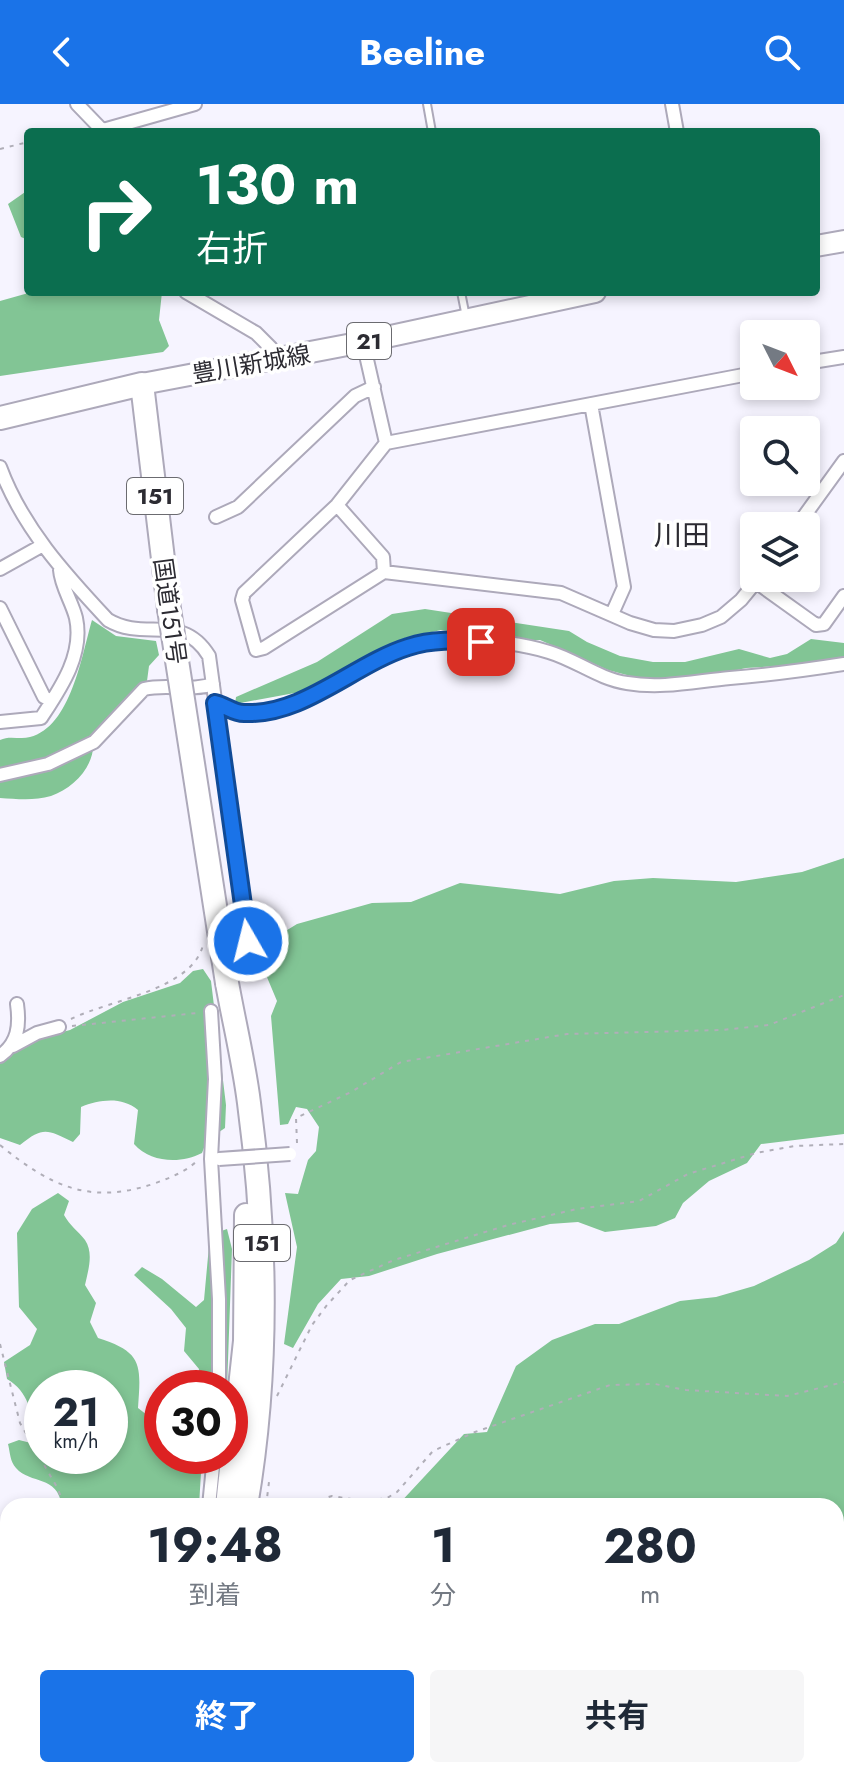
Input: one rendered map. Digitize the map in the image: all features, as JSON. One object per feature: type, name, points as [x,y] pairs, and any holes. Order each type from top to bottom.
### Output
[{"type":"highway","points":[[0,418],[142,384]]},
{"type":"highway","name":"国道151号","points":[[142,384],[169,609],[227,983],[249,1100],[264,1284],[261,1398],[247,1498]]},
{"type":"highway","name":"国道151号","points":[[227,983],[247,1182],[245,1341],[228,1498]]},
{"type":"main road","points":[[820,245],[844,241]]},
{"type":"main road","name":"豊川新城線","points":[[142,384],[467,321],[577,296]]},
{"type":"street","points":[[77,104],[101,128]]},
{"type":"street","points":[[114,128],[193,104]]},
{"type":"street","points":[[672,104],[676,128]]},
{"type":"street","points":[[193,296],[256,333],[267,342],[274,359]]},
{"type":"street","points":[[363,342],[386,443]]},
{"type":"street","points":[[820,361],[844,357]]},
{"type":"street","points":[[740,376],[386,443],[337,505],[244,593],[242,600],[256,650],[264,648],[384,572],[561,593],[654,630],[674,631],[702,625],[721,617],[748,592]]},
{"type":"street","points":[[216,517],[238,507],[355,396],[374,387]]},
{"type":"street","points":[[591,404],[624,587],[612,614]]},
{"type":"street","points":[[807,512],[844,461]]},
{"type":"street","points":[[0,467],[11,496],[43,545],[108,620],[120,627],[189,633],[201,643],[209,656],[248,941]]},
{"type":"street","points":[[337,505],[383,557],[384,572]]},
{"type":"street","points":[[0,569],[43,545]]},
{"type":"street","points":[[0,722],[41,718],[74,656],[78,634],[76,619],[59,573],[61,567]]},
{"type":"street","points":[[773,592],[816,625],[824,624],[844,596]]},
{"type":"street","points":[[0,608],[44,697],[52,701]]},
{"type":"street","points":[[215,703],[236,712],[258,712],[308,697],[407,647],[450,640],[550,652],[614,681],[648,686],[768,676],[844,664]]},
{"type":"street","points":[[0,775],[48,764],[94,742],[144,689],[154,686],[202,688],[213,684]]},
{"type":"street","points":[[13,1046],[19,1029],[17,1004]]},
{"type":"street","points":[[211,1011],[215,1079],[219,1370]]},
{"type":"street","points":[[0,1056],[37,1033],[59,1027]]},
{"type":"street","points":[[197,1161],[290,1154]]},
{"type":"street","points":[[210,1498],[212,1474]]},
{"type":"lane","points":[[427,104],[431,128]]},
{"type":"lane","points":[[462,296],[467,321]]},
{"type":"path","points":[[0,149],[24,143]]},
{"type":"path","points":[[59,1027],[105,1004],[171,982],[201,955],[205,935]]},
{"type":"path","points":[[290,1154],[297,1153],[296,1118],[351,1092],[401,1062],[567,1034],[722,1030],[769,1025],[844,995]]},
{"type":"path","points":[[59,1027],[211,1011]]},
{"type":"path","points":[[277,1396],[312,1325],[327,1305],[350,1280],[394,1260],[508,1225],[577,1209],[639,1201],[688,1174],[756,1153],[795,1146],[844,1144]]},
{"type":"path","points":[[0,1145],[38,1173],[63,1187],[80,1192],[105,1193],[139,1188],[173,1177],[197,1161]]},
{"type":"path","points":[[0,1344],[20,1423],[61,1498]]},
{"type":"path","points":[[387,1498],[397,1492],[433,1451],[475,1432],[610,1385],[655,1384],[686,1390],[787,1396],[844,1382]]},
{"type":"path","points":[[267,1498],[269,1474]]},
{"type":"green space","points":[[24,193],[24,238],[21,237],[8,204]]},
{"type":"green space","points":[[24,294],[162,296],[159,320],[169,346],[163,352],[0,376],[0,301]]},
{"type":"green space","points":[[425,609],[569,631],[620,656],[653,662],[685,662],[739,649],[770,658],[787,654],[811,639],[844,643],[844,662],[746,668],[693,680],[638,678],[608,670],[540,640],[515,641],[441,630],[405,638],[300,692],[235,704],[236,697],[317,662],[392,614]]},
{"type":"green space","points":[[92,620],[116,636],[156,641],[159,655],[149,666],[147,681],[93,740],[87,767],[68,787],[38,799],[0,798],[0,740],[30,737],[56,719],[73,688]]},
{"type":"green space","points":[[844,858],[844,1134],[761,1144],[747,1163],[709,1181],[683,1203],[675,1218],[656,1226],[605,1232],[578,1222],[550,1224],[369,1276],[341,1279],[318,1304],[293,1348],[284,1344],[297,1247],[285,1193],[298,1194],[308,1160],[316,1151],[319,1127],[307,1109],[296,1107],[288,1124],[280,1125],[271,1016],[277,1001],[261,963],[266,943],[297,924],[372,903],[411,902],[460,883],[560,894],[614,881],[653,878],[736,882],[802,872]]},
{"type":"green space","points":[[203,969],[211,981],[226,1105],[225,1128],[207,1140],[202,1153],[176,1160],[149,1155],[134,1144],[138,1110],[117,1101],[102,1101],[81,1107],[80,1134],[73,1142],[46,1132],[20,1145],[0,1138],[0,1064],[29,1041],[70,1030],[123,1002],[180,983],[193,971]]},
{"type":"green space","points":[[58,1193],[69,1201],[64,1215],[88,1245],[90,1262],[85,1285],[96,1303],[90,1322],[98,1338],[113,1343],[131,1355],[139,1371],[138,1408],[144,1413],[144,1474],[201,1474],[199,1498],[60,1498],[49,1484],[24,1474],[128,1474],[128,1370],[24,1370],[24,1396],[7,1379],[4,1362],[30,1345],[37,1329],[19,1307],[17,1233],[32,1209]]},
{"type":"green space","points":[[227,1229],[232,1249],[228,1370],[199,1370],[184,1351],[186,1328],[171,1309],[134,1275],[142,1267],[196,1307],[204,1300],[210,1235]]},
{"type":"green space","points":[[844,1231],[844,1498],[404,1498],[464,1434],[487,1432],[516,1366],[552,1340],[595,1324],[619,1324],[680,1301],[716,1297],[754,1286],[809,1260],[836,1243]]},
{"type":"green space","points":[[24,1441],[24,1474],[14,1466],[8,1444]]},
{"type":"district","name":"川田","points":[[682,535]]},
{"type":"route","points":[[248,941],[215,703],[236,712],[258,712],[298,701],[407,647],[450,640],[481,642]]}]
